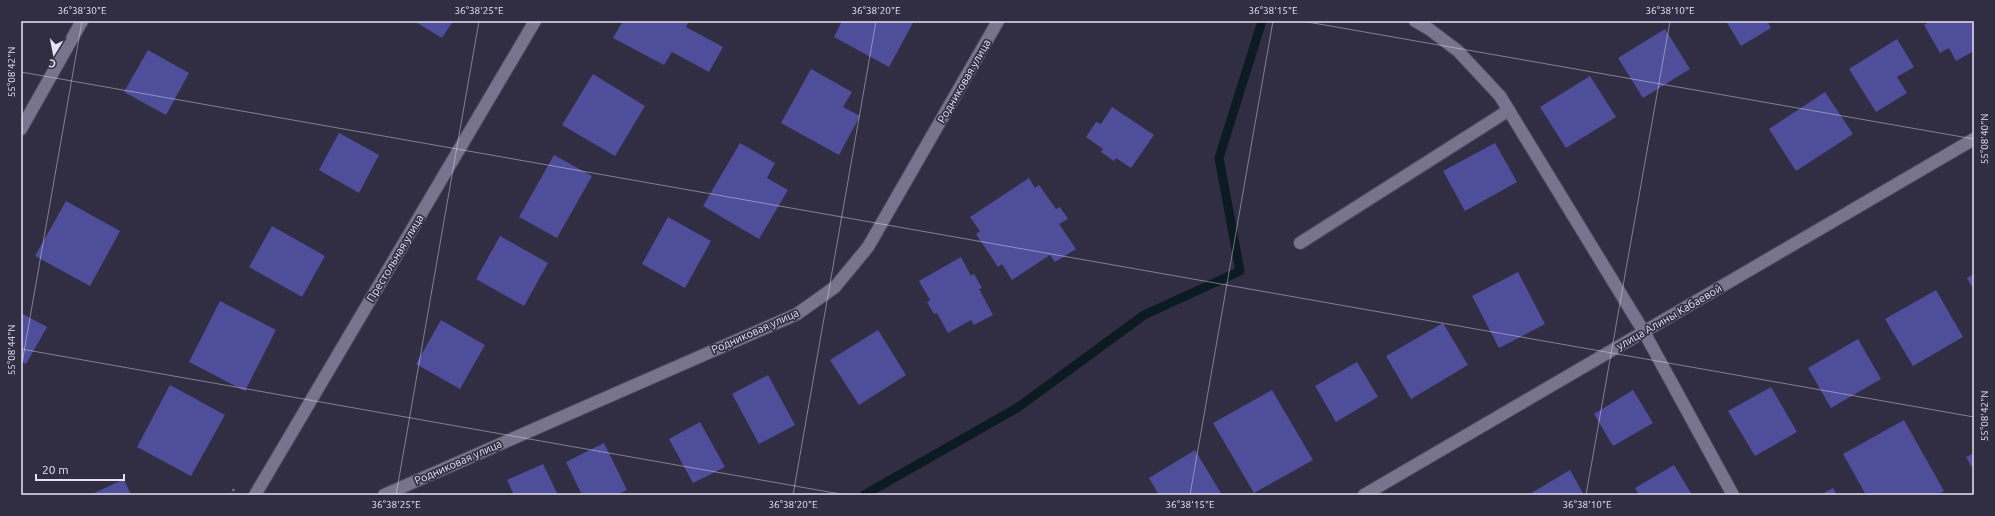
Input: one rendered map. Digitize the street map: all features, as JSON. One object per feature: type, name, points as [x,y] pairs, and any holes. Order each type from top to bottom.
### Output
[{"type":"street","points":[[21,130],[82,21]]},
{"type":"street","name":"Престольная улица","points":[[255,495],[536,21]]},
{"type":"street","name":"Родниковая улица","points":[[384,495],[796,314],[835,287],[868,247],[998,21]]},
{"type":"street","points":[[1415,21],[1432,25],[1500,96],[1644,332],[1733,495]]},
{"type":"street","points":[[1300,243],[1509,110]]},
{"type":"street","name":"улица Алины Кабаевой","points":[[1364,495],[1974,139]]},
{"type":"building","points":[[414,21],[453,21],[442,38]]},
{"type":"building","points":[[623,21],[689,21],[686,27],[723,47],[709,72],[672,52],[664,65],[613,38]]},
{"type":"building","points":[[842,21],[914,21],[889,67],[834,37]]},
{"type":"building","points":[[1726,21],[1767,21],[1771,28],[1741,46]]},
{"type":"building","points":[[1930,21],[1974,21],[1974,51],[1956,61],[1949,48],[1940,53],[1924,25]]},
{"type":"building","points":[[1665,29],[1690,69],[1643,98],[1618,58]]},
{"type":"building","points":[[1897,39],[1914,67],[1897,77],[1907,93],[1876,112],[1849,69]]},
{"type":"building","points":[[148,50],[189,73],[166,115],[124,92]]},
{"type":"building","points":[[811,69],[852,92],[843,107],[860,116],[839,155],[781,123]]},
{"type":"building","points":[[593,74],[645,106],[615,156],[562,125]]},
{"type":"building","points":[[1590,76],[1616,117],[1566,148],[1540,107]]},
{"type":"building","points":[[1825,92],[1853,134],[1796,171],[1769,129]]},
{"type":"building","points":[[1112,107],[1154,135],[1131,168],[1116,158],[1114,161],[1101,152],[1103,149],[1086,137],[1096,122],[1101,124]]},
{"type":"building","points":[[339,133],[379,155],[359,193],[319,170]]},
{"type":"building","points":[[740,143],[775,163],[767,178],[788,190],[759,239],[703,206]]},
{"type":"building","points":[[1495,143],[1517,182],[1465,211],[1443,171]]},
{"type":"building","points":[[554,155],[592,176],[557,238],[519,217]]},
{"type":"building","points":[[1029,178],[1035,188],[1039,185],[1056,209],[1060,207],[1068,219],[1059,224],[1076,249],[1055,262],[1050,255],[1012,280],[1002,264],[998,267],[976,234],[980,231],[970,217]]},
{"type":"building","points":[[66,201],[120,231],[90,286],[35,256]]},
{"type":"building","points":[[668,217],[711,241],[685,288],[642,264]]},
{"type":"building","points":[[272,226],[325,256],[302,297],[249,267]]},
{"type":"building","points":[[500,236],[548,263],[524,306],[476,279]]},
{"type":"building","points":[[961,257],[971,276],[974,274],[982,288],[979,289],[993,315],[974,325],[971,320],[948,333],[937,313],[934,314],[927,302],[930,300],[919,281]]},
{"type":"building","points":[[1518,272],[1545,324],[1499,348],[1472,296]]},
{"type":"building","points":[[1974,274],[1974,290],[1967,278]]},
{"type":"building","points":[[1936,290],[1963,337],[1913,366],[1885,319]]},
{"type":"building","points":[[220,301],[276,330],[245,391],[189,362]]},
{"type":"building","points":[[21,313],[47,327],[26,364],[21,361]]},
{"type":"building","points":[[441,320],[485,345],[460,389],[416,364]]},
{"type":"building","points":[[1443,323],[1468,365],[1411,399],[1386,356]]},
{"type":"building","points":[[878,330],[906,375],[859,405],[830,360]]},
{"type":"building","points":[[1858,339],[1881,379],[1831,408],[1808,368]]},
{"type":"building","points":[[1357,362],[1378,397],[1336,422],[1315,386]]},
{"type":"building","points":[[768,375],[795,425],[759,444],[732,394]]},
{"type":"building","points":[[170,385],[225,415],[191,476],[137,447]]},
{"type":"building","points":[[1771,387],[1797,432],[1755,456],[1728,411]]},
{"type":"building","points":[[1272,390],[1313,460],[1254,493],[1213,423]]},
{"type":"building","points":[[1633,390],[1653,423],[1613,446],[1594,414]]},
{"type":"building","points":[[1904,420],[1944,491],[1937,495],[1866,495],[1843,454]]},
{"type":"building","points":[[700,422],[725,467],[693,483],[669,439]]},
{"type":"building","points":[[604,443],[627,490],[616,495],[582,495],[566,462]]},
{"type":"building","points":[[1195,450],[1222,495],[1159,495],[1149,478]]},
{"type":"building","points":[[1974,453],[1974,471],[1966,457]]},
{"type":"building","points":[[543,464],[558,495],[514,495],[507,480]]},
{"type":"building","points":[[1674,465],[1692,495],[1639,495],[1635,488]]},
{"type":"building","points":[[1570,470],[1584,495],[1528,495]]},
{"type":"building","points":[[124,479],[131,495],[90,495]]},
{"type":"building","points":[[1833,488],[1837,495],[1820,495]]},
{"type":"waterway","points":[[864,495],[1017,408],[1144,315],[1240,271],[1219,158],[1262,21]]}]
